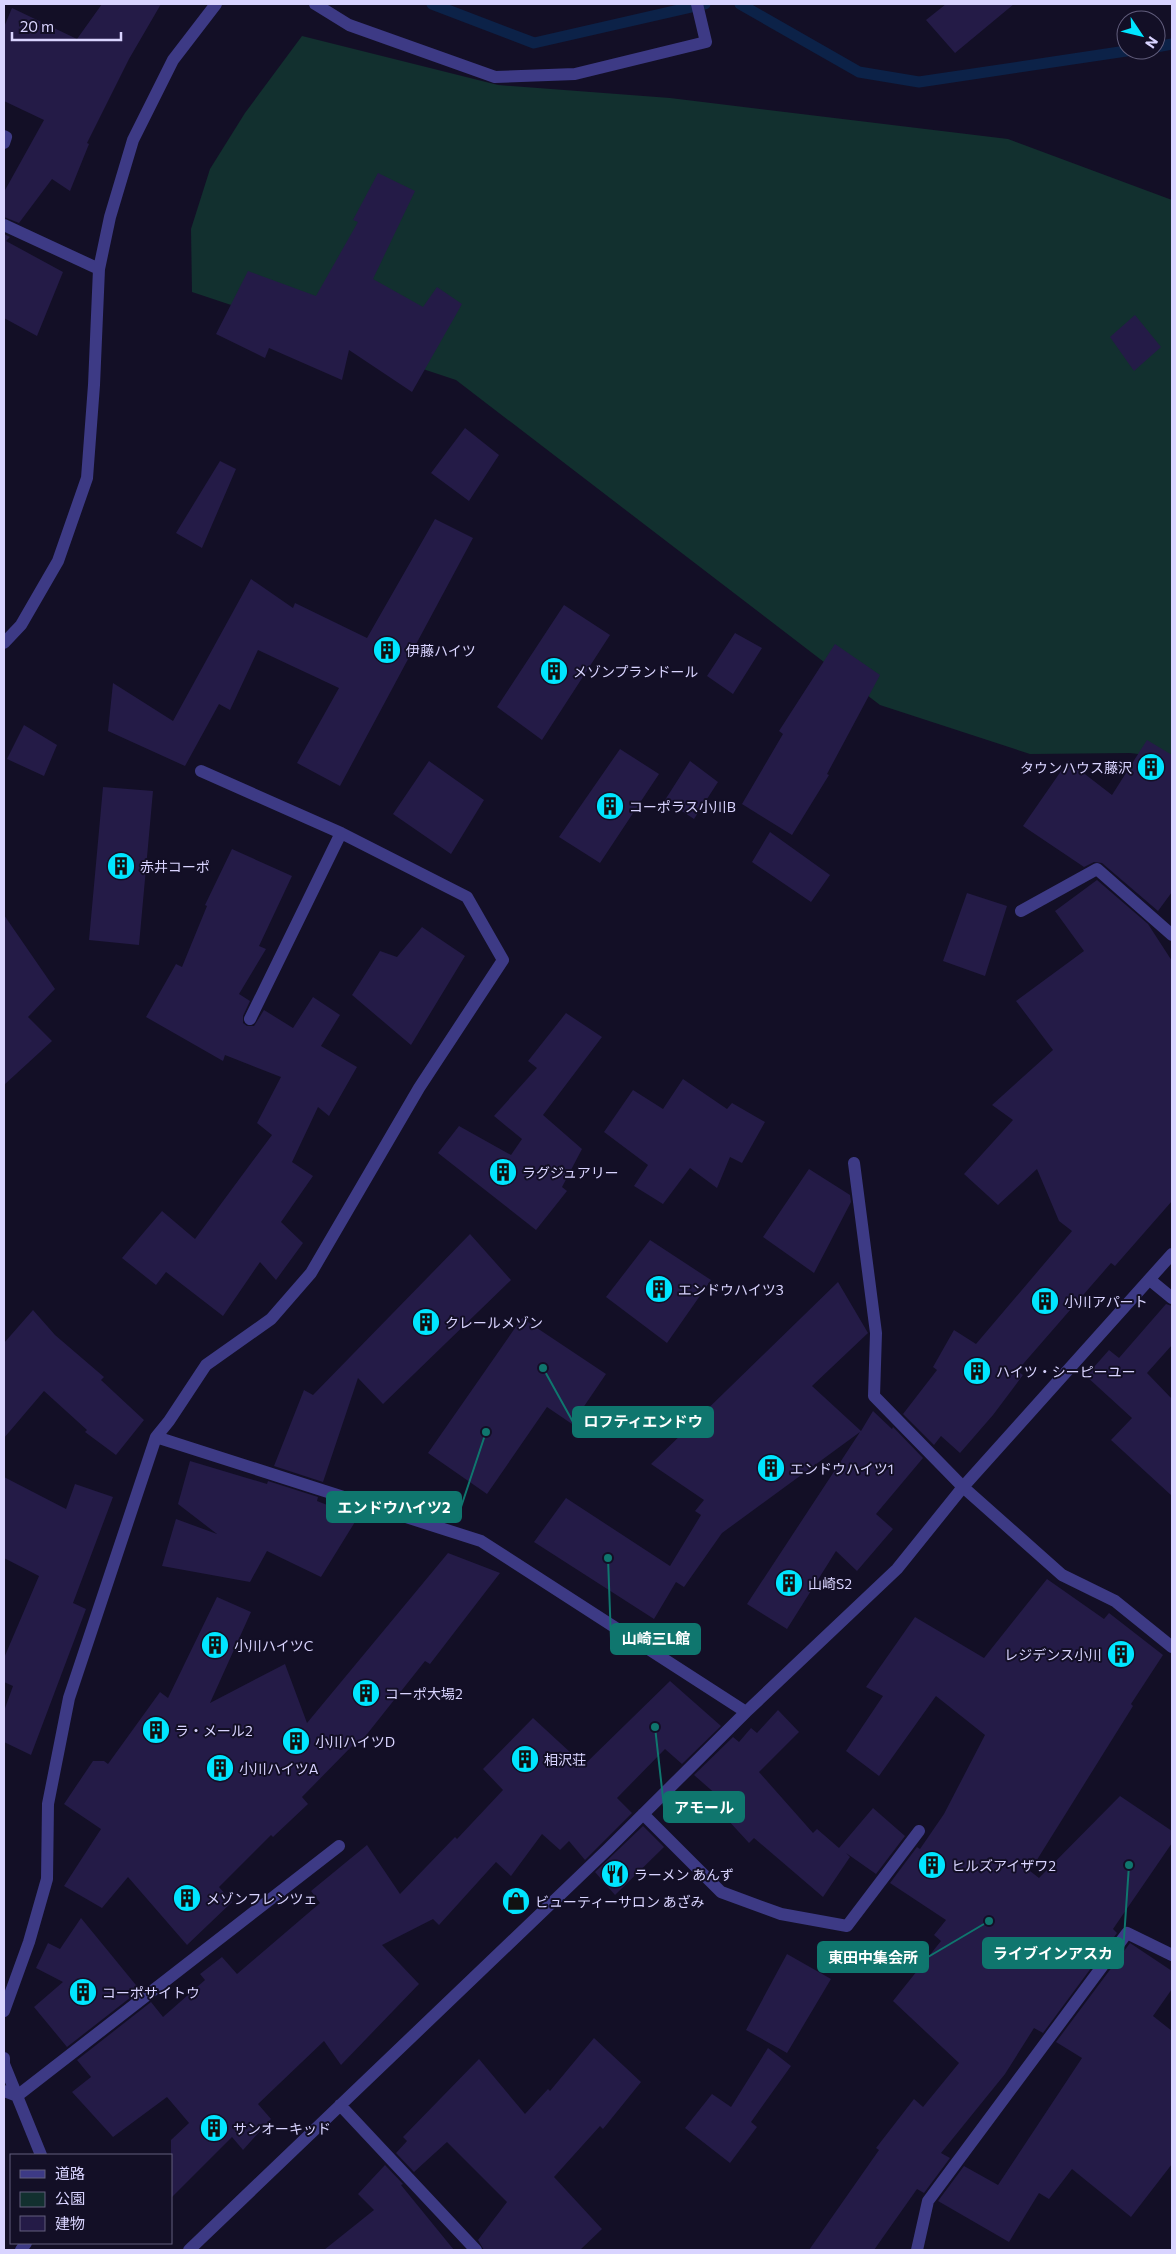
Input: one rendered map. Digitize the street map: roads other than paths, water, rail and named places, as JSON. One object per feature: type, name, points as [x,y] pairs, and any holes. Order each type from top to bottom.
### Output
[{"type":"street","points":[[4,643],[21,625],[58,561],[86,478],[94,385],[99,269],[110,217],[133,140],[172,60],[216,4]]},
{"type":"street","points":[[316,4],[349,25],[495,77],[575,74],[706,42],[698,9]]},
{"type":"street","points":[[4,136],[6,137],[4,142]]},
{"type":"street","points":[[4,225],[99,269]]},
{"type":"street","points":[[4,2011],[29,1942],[47,1879],[48,1804],[69,1698],[156,1437],[169,1421],[206,1365],[271,1319],[311,1273],[419,1088],[502,960],[468,897],[341,833],[201,771]]},
{"type":"street","points":[[250,1019],[341,833]]},
{"type":"street","points":[[1021,911],[1096,869],[1172,935]]},
{"type":"street","points":[[854,1163],[876,1333],[874,1396],[962,1487],[1062,1575],[1115,1601],[1172,1647]]},
{"type":"street","points":[[189,2250],[643,1814],[746,1712],[897,1569],[962,1487],[1172,1254]]},
{"type":"street","points":[[1150,1280],[1172,1298]]},
{"type":"street","points":[[156,1437],[481,1541],[746,1712]]},
{"type":"street","points":[[643,1814],[721,1892],[781,1914],[847,1926],[920,1831]]},
{"type":"street","points":[[17,2096],[339,1846]]},
{"type":"street","points":[[917,2250],[928,2201],[1127,1933],[1172,1955]]},
{"type":"street","points":[[4,2058],[4,2064],[41,2154]]},
{"type":"street","points":[[4,2091],[17,2096]]},
{"type":"street","points":[[340,2105],[476,2250]]},
{"type":"waterway","points":[[432,4],[534,43],[705,4]]},
{"type":"waterway","points":[[740,4],[859,72],[919,82],[1116,53]]},
{"type":"waterway","points":[[1166,45],[1172,44]]},
{"type":"place","name":"伊藤ハイツ","points":[[387,650]]},
{"type":"place","name":"メゾンプランドール","points":[[554,671]]},
{"type":"place","name":"タウンハウス藤沢","points":[[1151,767]]},
{"type":"place","name":"コーポラス小川B","points":[[610,806]]},
{"type":"place","name":"赤井コーポ","points":[[121,866]]},
{"type":"place","name":"ラグジュアリー","points":[[503,1172]]},
{"type":"place","name":"エンドウハイツ3","points":[[659,1289]]},
{"type":"place","name":"小川アパート","points":[[1045,1301]]},
{"type":"place","name":"クレールメゾン","points":[[426,1322]]},
{"type":"place","name":"ロフティエンドウ","points":[[543,1368]]},
{"type":"place","name":"ハイツ・シーピーユー","points":[[977,1371]]},
{"type":"place","name":"エンドウハイツ2","points":[[486,1432]]},
{"type":"place","name":"エンドウハイツ1","points":[[771,1468]]},
{"type":"place","name":"山崎三L館","points":[[608,1558]]},
{"type":"place","name":"山崎S2","points":[[789,1583]]},
{"type":"place","name":"小川ハイツC","points":[[215,1645]]},
{"type":"place","name":"レジデンス小川","points":[[1121,1654]]},
{"type":"place","name":"コーポ大場2","points":[[366,1693]]},
{"type":"place","name":"アモール","points":[[655,1727]]},
{"type":"place","name":"ラ・メール2","points":[[156,1730]]},
{"type":"place","name":"小川ハイツD","points":[[296,1741]]},
{"type":"place","name":"相沢荘","points":[[525,1759]]},
{"type":"place","name":"小川ハイツA","points":[[220,1768]]},
{"type":"place","name":"ヒルズアイザワ2","points":[[932,1865]]},
{"type":"place","name":"ライブインアスカ","points":[[1129,1865]]},
{"type":"place","name":"ラーメン あんず","points":[[615,1874]]},
{"type":"place","name":"メゾンフレンツェ","points":[[187,1898]]},
{"type":"place","name":"ビューティーサロン あざみ","points":[[516,1901]]},
{"type":"place","name":"東田中集会所","points":[[989,1921]]},
{"type":"place","name":"コーポサイトウ","points":[[83,1992]]},
{"type":"place","name":"サンオーキッド","points":[[214,2128]]}]
